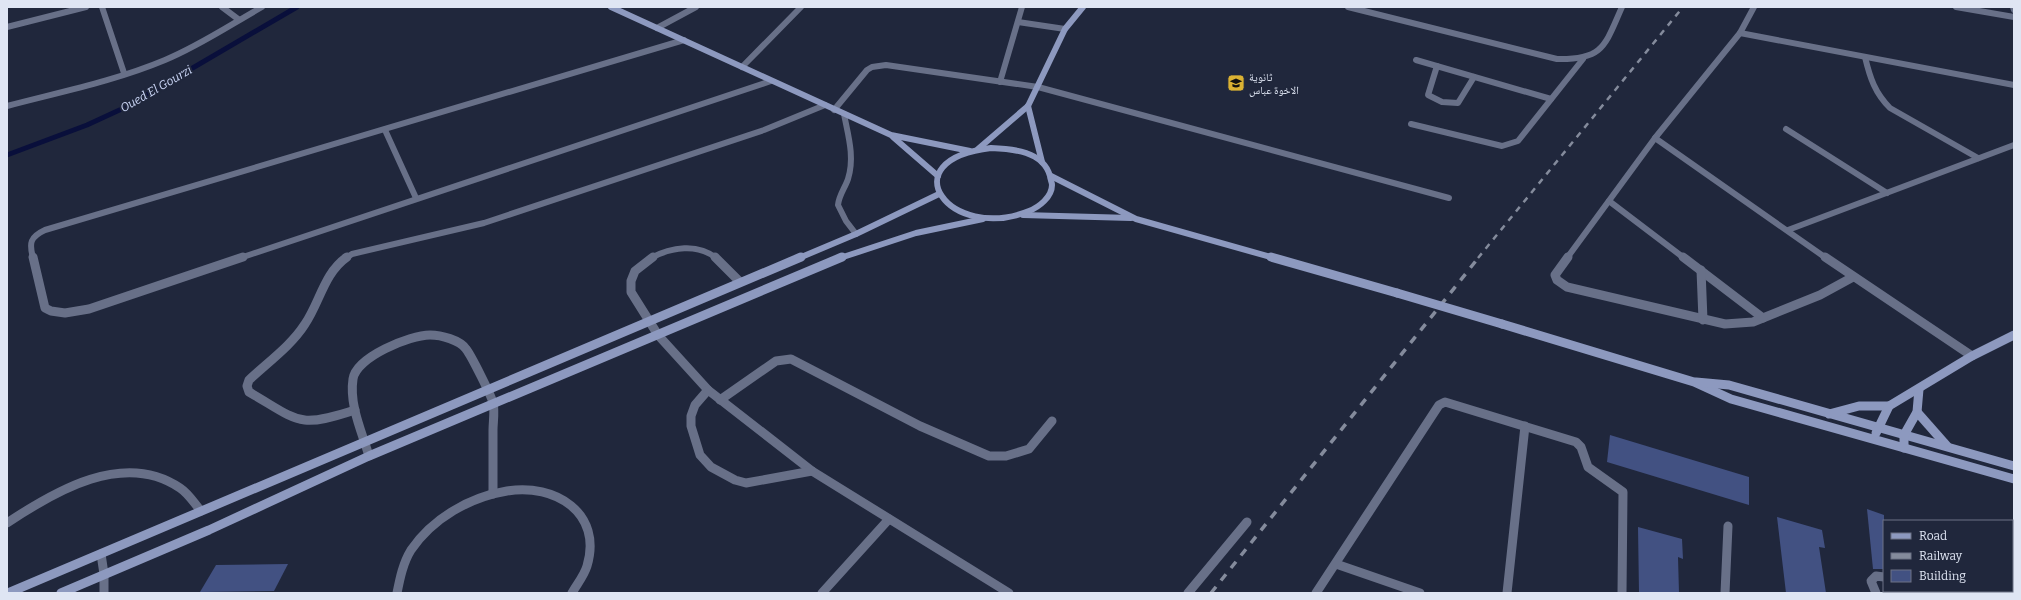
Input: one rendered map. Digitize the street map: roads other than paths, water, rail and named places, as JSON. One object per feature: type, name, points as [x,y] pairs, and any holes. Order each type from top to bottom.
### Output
[{"type":"main road","points":[[611,7],[891,135],[974,150],[1028,106],[1065,29],[1083,7]]},
{"type":"main road","points":[[1028,106],[1042,162],[1051,176],[1136,219],[1397,293],[1694,382],[1731,399],[2014,479]]},
{"type":"main road","points":[[891,135],[938,176]]},
{"type":"main road","points":[[984,219],[963,214],[948,206],[939,194],[936,185],[938,176],[944,165],[956,157],[974,150],[991,148],[1020,151],[1042,162]]},
{"type":"main road","points":[[1021,215],[1041,205],[1051,191],[1051,176]]},
{"type":"main road","points":[[8,593],[856,234],[939,194]]},
{"type":"main road","points":[[61,593],[209,530],[369,456],[872,246],[938,227],[984,219],[1003,219],[1021,215],[1089,216],[1136,219]]},
{"type":"main road","points":[[1829,414],[1859,406],[1889,406],[1972,356],[2014,335]]},
{"type":"main road","points":[[1694,382],[1729,385],[2014,466]]},
{"type":"main road","points":[[1904,448],[1904,435],[1917,412],[1919,389]]},
{"type":"main road","points":[[1874,440],[1877,428],[1889,406]]},
{"type":"main road","points":[[1917,412],[1947,447]]},
{"type":"street","points":[[7,27],[86,7]]},
{"type":"street","points":[[102,7],[124,73]]},
{"type":"street","points":[[222,7],[238,20]]},
{"type":"street","points":[[7,106],[124,73],[174,56],[262,7]]},
{"type":"street","points":[[657,28],[696,7]]},
{"type":"street","points":[[742,67],[801,7]]},
{"type":"street","points":[[1000,82],[1022,7]]},
{"type":"street","points":[[1348,7],[1357,8],[1556,59],[1583,59],[1594,56],[1603,47],[1622,7]]},
{"type":"street","points":[[1754,7],[1740,33],[1655,138],[1555,275],[1557,280],[1567,287],[1725,324],[1738,324],[1763,318],[1820,295],[1853,277]]},
{"type":"street","points":[[1956,7],[2014,17]]},
{"type":"street","points":[[1018,22],[1065,29]]},
{"type":"street","points":[[1740,33],[2014,86]]},
{"type":"street","points":[[684,40],[45,230],[35,235],[30,246],[45,308],[54,313],[64,313],[102,305],[416,198],[699,106],[771,81]]},
{"type":"street","points":[[1865,57],[1872,88],[1879,98],[1890,108],[1978,158]]},
{"type":"street","points":[[1411,124],[1502,146],[1518,141],[1583,59]]},
{"type":"street","points":[[1416,60],[1551,98]]},
{"type":"street","points":[[834,110],[868,70],[878,66],[1038,87],[1449,198]]},
{"type":"street","points":[[1437,66],[1428,95],[1432,98],[1452,104],[1458,103],[1474,76]]},
{"type":"street","points":[[355,410],[328,419],[312,421],[298,420],[249,392],[247,386],[249,380],[289,344],[306,324],[330,275],[341,260],[352,254],[484,223],[764,130],[825,105]]},
{"type":"street","points":[[844,114],[851,156],[851,166],[849,176],[838,199],[837,208],[841,216],[856,234]]},
{"type":"street","points":[[1786,129],[1887,193]]},
{"type":"street","points":[[385,130],[416,198]]},
{"type":"street","points":[[1655,138],[1853,277],[1972,356]]},
{"type":"street","points":[[1788,230],[2014,145]]},
{"type":"street","points":[[1609,201],[1702,270],[1763,318]]},
{"type":"street","points":[[740,282],[711,254],[703,250],[683,248],[651,257],[637,268],[630,284],[631,292],[658,335],[708,390],[720,400],[812,471],[1009,593]]},
{"type":"street","points":[[1702,270],[1703,320]]},
{"type":"street","points":[[369,456],[355,410],[353,379],[356,370],[365,360],[378,352],[420,336],[431,335],[441,337],[457,342],[466,348],[493,403],[493,494]]},
{"type":"street","points":[[720,400],[776,361],[790,359],[920,426],[989,456],[1006,456],[1029,449],[1052,421]]},
{"type":"street","points":[[708,390],[695,405],[691,416],[691,426],[700,455],[710,467],[735,480],[746,483],[812,471]]},
{"type":"street","points":[[1316,593],[1441,403],[1445,402],[1576,442],[1581,448],[1588,466],[1618,486],[1623,492],[1622,593]]},
{"type":"street","points":[[1507,593],[1525,426]]},
{"type":"street","points":[[7,523],[40,500],[59,490],[119,473],[134,472],[147,474],[178,487],[201,511]]},
{"type":"street","points":[[397,593],[402,566],[411,550],[423,535],[438,521],[474,500],[493,494],[530,490],[548,492],[562,498],[579,512],[589,531],[590,546],[588,562],[581,579],[572,593]]},
{"type":"street","points":[[822,593],[889,519]]},
{"type":"street","points":[[1188,593],[1247,522]]},
{"type":"street","points":[[1726,593],[1728,526]]},
{"type":"street","points":[[100,554],[104,574],[104,593]]},
{"type":"street","points":[[1336,564],[1420,593]]},
{"type":"street","points":[[1876,593],[1871,580],[1876,576],[1883,576]]},
{"type":"waterway","name":"Oued El Gourzi","points":[[7,155],[87,125],[126,107],[297,7]]},
{"type":"railway","points":[[1478,258],[1683,7]]},
{"type":"railway","points":[[1211,593],[1479,257]]},
{"type":"place","name":"ثانوية الاخوة عباس","points":[[1236,83]]}]
